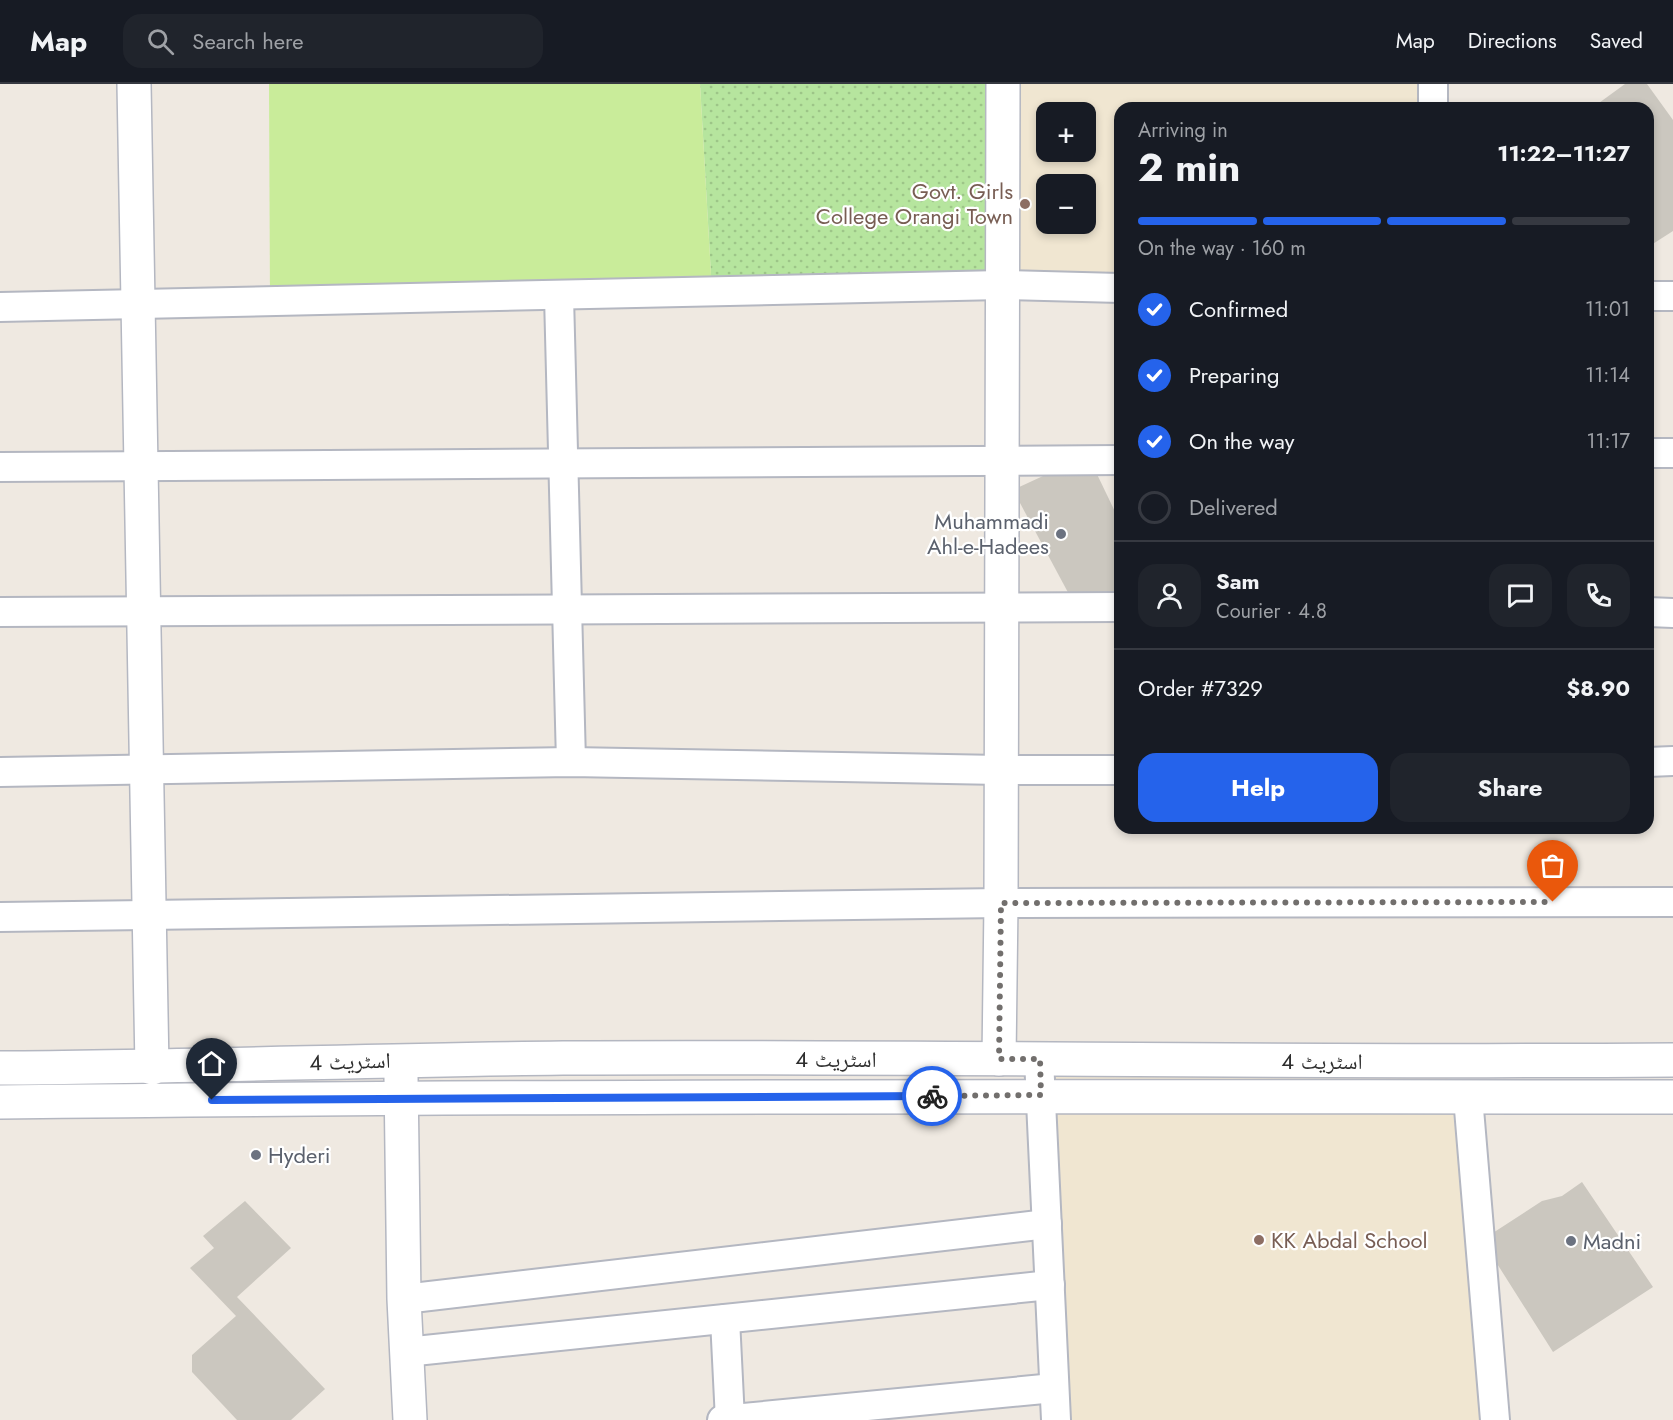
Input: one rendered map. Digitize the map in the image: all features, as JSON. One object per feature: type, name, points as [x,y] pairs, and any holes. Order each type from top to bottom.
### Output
[{"type":"main road","points":[[134,84],[152,1068]]},
{"type":"main road","points":[[999,1059],[1003,84]]},
{"type":"main road","name":"اسٹریٹ 4","points":[[0,1068],[152,1068],[400,1060],[1040,1059],[1451,1062],[1673,1060]]},
{"type":"main road","points":[[400,1060],[404,1299],[410,1420]]},
{"type":"main road","name":"اسٹریٹ 4","points":[[0,1102],[401,1097],[1041,1095],[1673,1097]]},
{"type":"street","points":[[1432,102],[1433,84]]},
{"type":"street","points":[[0,307],[1002,285],[1114,288]]},
{"type":"street","points":[[560,296],[571,762]]},
{"type":"street","points":[[1654,296],[1673,296]]},
{"type":"street","points":[[1654,453],[1673,453]]},
{"type":"street","points":[[0,467],[1114,460]]},
{"type":"street","points":[[0,612],[1114,607]]},
{"type":"street","points":[[1654,612],[1673,613]]},
{"type":"street","points":[[1654,762],[1673,761]]},
{"type":"street","points":[[0,772],[571,762],[1114,770]]},
{"type":"street","points":[[0,917],[1001,903],[1673,902]]},
{"type":"street","points":[[1040,1059],[1056,1420]]},
{"type":"street","points":[[1468,1097],[1495,1420]]},
{"type":"street","points":[[404,1299],[1047,1224]]},
{"type":"street","points":[[406,1352],[1050,1285]]},
{"type":"street","points":[[725,1319],[727,1420],[1054,1388]]},
{"type":"shaded area","name":"Govt. Girls College Orangi Town","points":[[1003,84],[1433,84],[1433,102],[1114,102],[1114,288],[1002,285]]},
{"type":"shaded area","name":"KK Abdal School","points":[[1039,1059],[1446,1060],[1493,1420],[1056,1420]]},
{"type":"green space","points":[[269,84],[700,84],[712,292],[270,302]]},
{"type":"green space","points":[[700,84],[1003,84],[1002,285],[712,292]]},
{"type":"building","points":[[1625,84],[1647,84],[1673,120],[1673,231],[1654,243],[1654,102],[1600,102]]},
{"type":"building","points":[[1094,468],[1114,510],[1114,597],[1071,598],[1013,490],[1056,470]]},
{"type":"building","points":[[1582,1182],[1653,1287],[1553,1352],[1482,1240],[1542,1201],[1562,1196]]},
{"type":"building","points":[[245,1201],[291,1248],[237,1297],[325,1389],[291,1420],[237,1420],[192,1372],[192,1355],[236,1316],[190,1268],[214,1248],[203,1236]]},
{"type":"way so far","points":[[932,1096],[1041,1095],[1040,1059],[999,1059],[1001,903],[1553,902]]},
{"type":"place","name":"Govt. Girls College Orangi Town","points":[[1025,204]]},
{"type":"place","name":"Muhammadi Ahl-e-Hadees","points":[[1061,534]]},
{"type":"place","name":"Hyderi","points":[[256,1155]]},
{"type":"place","name":"KK Abdal School","points":[[1259,1240]]},
{"type":"place","name":"Madni","points":[[1571,1241]]},
{"type":"route","points":[[212,1100],[425,1097],[932,1096]]}]
